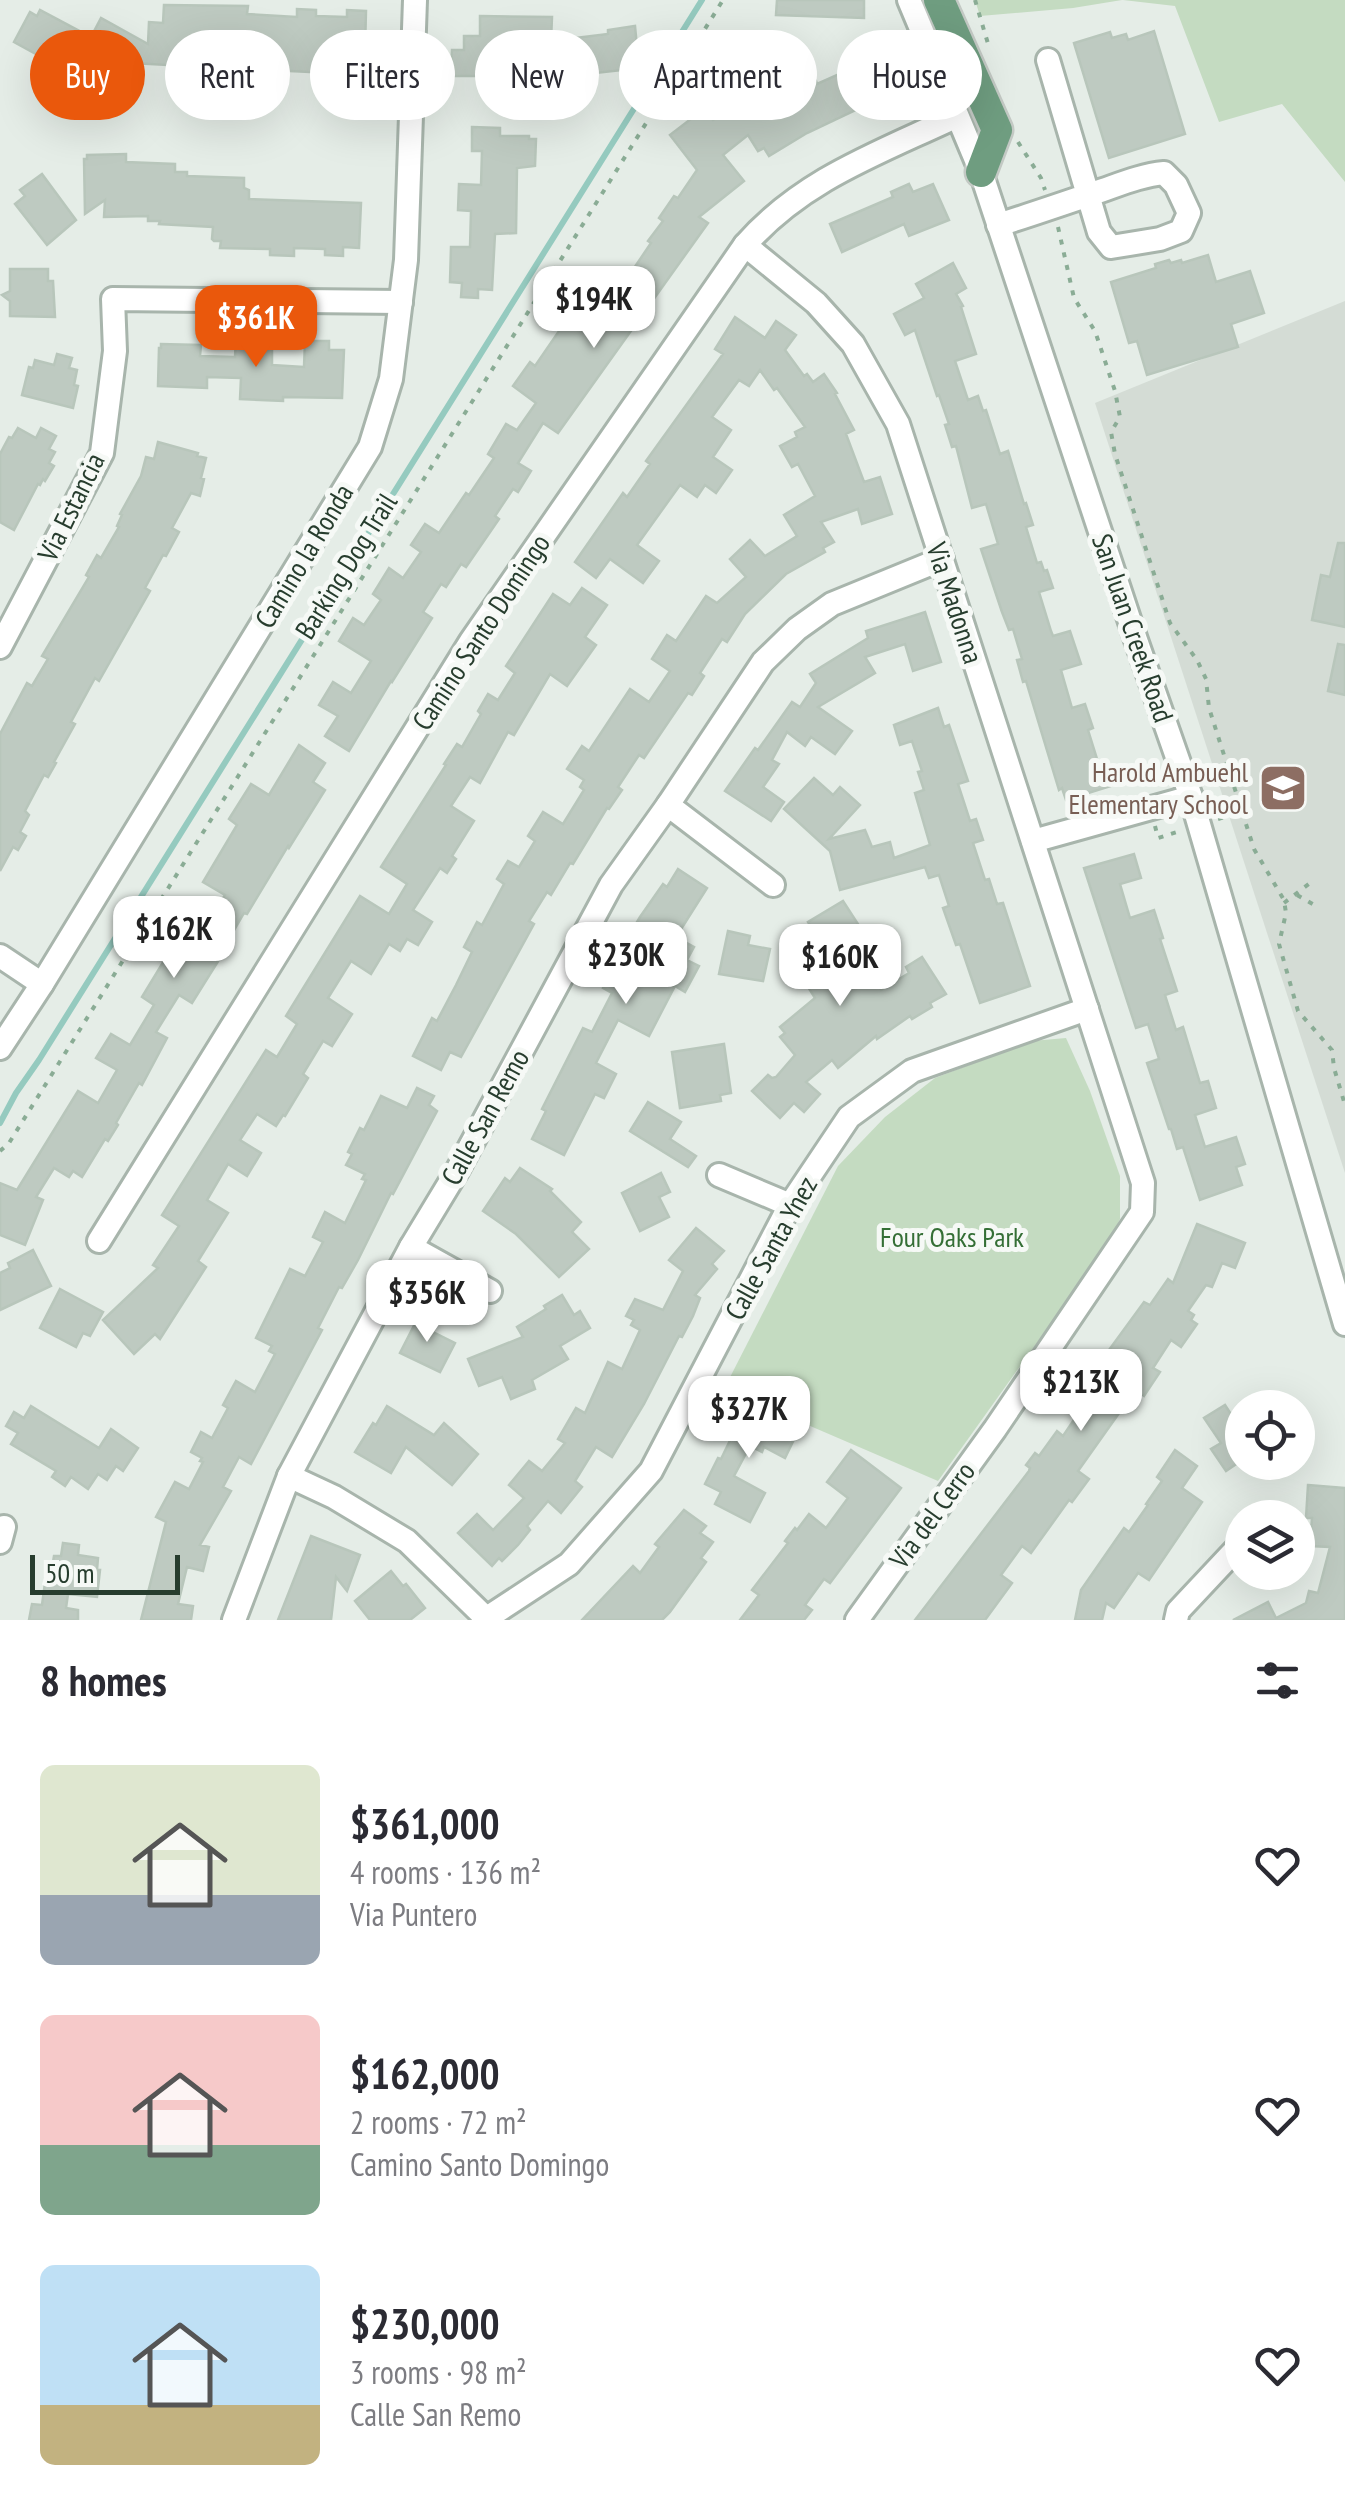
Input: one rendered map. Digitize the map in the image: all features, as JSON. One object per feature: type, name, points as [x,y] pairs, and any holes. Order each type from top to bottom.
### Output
[{"type":"main road","points":[[938,0],[997,130],[981,172]]},
{"type":"street","name":"Camino la Ronda","points":[[0,1048],[370,447],[391,379],[406,260],[416,0]]},
{"type":"street","name":"San Juan Creek Road","points":[[909,0],[921,30]]},
{"type":"street","points":[[998,225],[1087,196],[1048,60]]},
{"type":"street","name":"Camino Santo Domingo","points":[[98,1241],[470,642],[744,245],[777,211],[808,189],[948,120]]},
{"type":"street","name":"San Juan Creek Road","points":[[959,120],[981,172],[1191,797],[1345,1324]]},
{"type":"street","name":"Via Madonna","points":[[744,245],[816,303],[853,344],[898,424],[1143,1183],[1142,1212]]},
{"type":"street","name":"Via Estancia","points":[[0,646],[102,453],[115,351],[113,298],[401,302]]},
{"type":"street","name":"Calle San Remo","points":[[234,1620],[289,1476],[611,885],[764,662],[797,629],[832,604],[942,559]]},
{"type":"street","points":[[1033,841],[1191,797]]},
{"type":"street","points":[[668,805],[773,885]]},
{"type":"street","points":[[0,956],[42,984]]},
{"type":"street","name":"Calle Santa Ynez","points":[[487,1619],[569,1564],[650,1471],[790,1205],[849,1117],[912,1071],[1086,1008]]},
{"type":"street","points":[[719,1175],[790,1205]]},
{"type":"street","name":"Via del Cerro","points":[[857,1620],[995,1429],[1142,1212]]},
{"type":"street","points":[[411,1248],[490,1291]]},
{"type":"street","points":[[289,1476],[407,1540],[487,1619]]},
{"type":"street","points":[[1176,1620],[1178,1610],[1225,1561]]},
{"type":"path","name":"Barking Dog Trail","points":[[0,1151],[17,1130],[723,0]]},
{"type":"path","points":[[1055,220],[1074,298],[1095,331],[1115,391],[1120,417],[1111,432],[1115,454],[1170,623],[1206,679],[1210,708],[1254,849],[1284,904],[1280,944],[1298,1011],[1332,1050],[1345,1105]]},
{"type":"path","points":[[1284,904],[1310,883]]},
{"type":"path","points":[[1297,895],[1318,907]]},
{"type":"shaded area","name":"Harold Ambuehl Elementary School","points":[[1345,301],[1345,1173],[1095,403]]},
{"type":"green space","points":[[975,0],[1122,0],[980,16]]},
{"type":"green space","points":[[1123,0],[1345,0],[1345,182],[1282,104],[1219,122],[1175,6]]},
{"type":"green space","name":"Four Oaks Park","points":[[1066,1038],[1090,1091],[1120,1176],[1120,1219],[1111,1239],[938,1481],[724,1389],[838,1166],[885,1117],[935,1078],[1032,1041]]},
{"type":"building","points":[[777,0],[864,0],[864,18],[776,15]]},
{"type":"building","points":[[164,5],[248,6],[247,14],[297,17],[297,9],[316,10],[316,16],[347,17],[347,10],[366,11],[366,30],[310,30],[310,72],[290,71],[290,30],[165,30],[165,65],[145,64],[149,22],[163,23]]},
{"type":"building","points":[[40,10],[78,30],[30,30],[30,51],[14,42],[30,12],[37,16]]},
{"type":"building","points":[[480,16],[552,17],[551,30],[480,30]]},
{"type":"building","points":[[101,18],[123,30],[95,30]]},
{"type":"building","points":[[635,26],[635,30],[619,30],[619,70],[599,73],[599,35],[608,34],[608,30]]},
{"type":"building","points":[[1154,31],[1185,134],[1109,158],[1074,43],[1110,32],[1112,38],[1126,34],[1128,40]]},
{"type":"building","points":[[464,36],[475,36],[475,76],[455,76],[455,50],[464,50]]},
{"type":"building","points":[[837,75],[837,119],[769,156],[764,148],[758,151],[748,135],[723,155],[744,181],[699,217],[708,223],[558,433],[543,423],[518,463],[531,471],[518,492],[513,489],[495,516],[499,519],[466,567],[461,564],[446,587],[441,584],[423,612],[432,618],[349,751],[325,736],[338,716],[319,705],[333,682],[351,693],[371,661],[339,641],[353,618],[364,625],[381,600],[373,594],[389,568],[403,578],[421,552],[411,545],[425,524],[439,533],[466,493],[469,495],[494,458],[488,454],[506,424],[517,430],[536,403],[513,386],[530,362],[535,366],[568,318],[592,335],[613,305],[596,293],[609,273],[624,283],[663,221],[659,218],[697,170],[670,135],[690,120],[817,120],[817,84]]},
{"type":"building","points":[[472,127],[500,128],[500,136],[536,139],[535,166],[517,168],[516,233],[495,234],[492,290],[478,289],[478,298],[461,297],[462,283],[450,282],[451,247],[470,247],[471,211],[458,210],[459,184],[481,185],[482,151],[472,151]]},
{"type":"building","points":[[126,154],[126,162],[175,164],[175,172],[187,172],[187,176],[244,178],[249,199],[361,203],[359,248],[343,247],[343,256],[325,255],[325,249],[294,248],[294,256],[270,255],[270,249],[220,248],[221,241],[212,239],[213,227],[159,224],[160,221],[148,221],[148,216],[104,217],[105,200],[85,214],[84,159],[87,155]]},
{"type":"building","points":[[42,174],[76,220],[47,245],[15,204],[25,196],[20,190]]},
{"type":"building","points":[[909,184],[913,192],[933,184],[949,220],[909,236],[904,224],[842,252],[830,224],[893,197],[891,192]]},
{"type":"building","points":[[1208,255],[1216,282],[1250,271],[1264,313],[1231,324],[1238,347],[1147,375],[1137,341],[1129,343],[1111,282],[1169,260],[1182,263]]},
{"type":"building","points":[[953,263],[966,288],[956,294],[976,354],[955,361],[968,400],[978,396],[1000,454],[1008,451],[1033,525],[1026,527],[1037,563],[1041,562],[1047,570],[1053,588],[1039,592],[1051,631],[1053,636],[1070,631],[1081,664],[1061,670],[1072,708],[1085,704],[1098,762],[1103,760],[1111,786],[1066,800],[1062,788],[1059,790],[1026,681],[1023,682],[1017,660],[1022,659],[1013,629],[1009,630],[981,549],[998,544],[986,504],[972,508],[956,446],[952,447],[945,425],[949,424],[915,330],[905,335],[894,314],[924,298],[916,284]]},
{"type":"building","points":[[10,269],[48,269],[48,281],[53,281],[55,317],[10,316],[10,301],[2,295],[10,291]]},
{"type":"building","points":[[735,317],[765,338],[776,321],[796,335],[785,350],[804,376],[807,374],[813,382],[824,374],[837,393],[854,430],[846,434],[864,482],[880,477],[892,514],[862,524],[858,509],[821,522],[834,542],[823,548],[825,552],[786,574],[745,614],[727,642],[722,639],[700,673],[704,676],[692,695],[688,693],[644,758],[639,755],[618,787],[622,790],[573,864],[570,863],[551,895],[547,892],[529,921],[534,924],[461,1057],[450,1052],[441,1070],[413,1056],[432,1018],[437,1021],[456,985],[472,952],[464,947],[477,922],[482,925],[504,884],[497,879],[508,861],[519,867],[535,841],[528,836],[543,812],[563,824],[584,790],[580,787],[584,780],[567,769],[582,746],[589,751],[630,689],[649,702],[670,671],[652,659],[667,635],[676,641],[706,596],[717,603],[746,577],[730,559],[750,540],[765,556],[797,536],[784,515],[815,496],[798,464],[792,467],[780,446],[797,437],[795,432],[805,427],[760,370],[749,386],[739,380],[712,417],[731,430],[713,457],[732,470],[716,493],[705,485],[697,497],[680,485],[637,545],[659,561],[643,583],[610,559],[596,578],[575,562],[623,493],[627,497],[650,464],[646,461],[723,354],[715,349]]},
{"type":"building","points":[[236,338],[272,340],[272,365],[304,367],[305,341],[329,341],[329,350],[344,350],[342,398],[240,399],[241,378],[207,377],[207,388],[158,386],[161,344],[201,345],[200,356],[235,357]]},
{"type":"building","points":[[57,354],[72,358],[69,368],[77,370],[73,408],[22,395],[29,367],[33,368],[35,360],[54,365]]},
{"type":"building","points":[[18,428],[36,438],[41,428],[56,436],[49,449],[55,452],[49,463],[54,466],[45,481],[38,484],[14,530],[0,522],[0,454]]},
{"type":"building","points":[[158,442],[206,458],[200,496],[191,493],[172,528],[179,532],[145,588],[150,591],[71,722],[75,724],[56,763],[48,777],[44,775],[25,811],[29,815],[20,832],[26,836],[18,850],[13,847],[0,871],[0,734],[27,683],[32,686],[48,659],[42,656],[89,577],[86,575],[97,555],[101,558],[119,527],[120,514],[141,476],[146,457],[154,459]]},
{"type":"building","points":[[1338,543],[1345,543],[1345,627],[1312,620],[1321,575],[1330,577]]},
{"type":"building","points":[[582,588],[607,605],[585,637],[596,645],[567,686],[550,674],[514,735],[508,732],[480,783],[470,777],[451,806],[474,821],[452,856],[456,859],[447,873],[440,868],[413,910],[432,922],[418,945],[407,939],[400,951],[389,944],[371,974],[351,961],[328,998],[352,1014],[332,1046],[323,1041],[303,1074],[308,1078],[285,1116],[276,1126],[257,1114],[240,1140],[261,1153],[247,1176],[228,1164],[207,1200],[228,1213],[198,1261],[206,1267],[160,1339],[155,1334],[134,1354],[103,1320],[158,1268],[153,1265],[179,1226],[162,1215],[266,1050],[277,1057],[297,1024],[286,1016],[360,896],[389,914],[407,884],[381,867],[457,744],[462,747],[488,694],[498,700],[515,673],[506,666],[553,594],[570,605]]},
{"type":"building","points":[[925,612],[941,662],[913,671],[905,644],[865,657],[875,673],[818,707],[852,731],[835,754],[811,737],[805,746],[787,732],[772,760],[779,764],[763,787],[784,802],[771,821],[725,791],[792,702],[800,707],[816,683],[810,674],[868,638],[866,631]]},
{"type":"building","points":[[1338,644],[1345,645],[1345,695],[1328,691]]},
{"type":"building","points":[[938,708],[944,727],[949,725],[968,781],[958,784],[970,821],[976,819],[983,840],[973,843],[985,880],[989,879],[997,904],[1003,903],[1030,986],[980,1003],[943,908],[949,906],[939,875],[929,878],[925,867],[840,890],[830,851],[784,809],[814,778],[833,795],[840,787],[860,805],[829,839],[865,830],[872,847],[890,842],[894,858],[930,845],[915,793],[924,790],[918,772],[922,771],[912,741],[900,745],[894,725]]},
{"type":"building","points":[[299,745],[325,763],[313,782],[325,790],[247,914],[244,913],[192,1003],[179,995],[156,1032],[167,1038],[142,1085],[139,1083],[118,1125],[82,1177],[73,1171],[69,1177],[54,1168],[36,1197],[43,1200],[25,1245],[0,1235],[0,1183],[17,1190],[78,1091],[98,1103],[117,1070],[96,1058],[111,1034],[130,1045],[154,1005],[142,997],[170,951],[165,948],[180,924],[200,936],[225,895],[203,882],[237,825],[229,819],[251,784],[269,795]]},
{"type":"building","points":[[1134,854],[1141,878],[1120,884],[1130,918],[1154,910],[1177,991],[1165,995],[1176,1030],[1183,1027],[1200,1083],[1208,1081],[1216,1108],[1195,1115],[1205,1147],[1236,1137],[1245,1164],[1236,1167],[1242,1185],[1200,1200],[1183,1147],[1177,1149],[1169,1129],[1147,1063],[1159,1059],[1148,1024],[1136,1028],[1084,868]]},
{"type":"building","points":[[678,869],[707,888],[676,937],[694,947],[687,960],[699,966],[685,992],[675,986],[649,1036],[618,1020],[596,1063],[616,1074],[604,1098],[595,1094],[564,1155],[532,1139],[546,1111],[542,1109],[583,1028],[592,1032],[612,993],[603,988],[613,968],[625,975],[640,946],[627,939],[663,884],[667,887]]},
{"type":"building","points":[[843,901],[858,924],[847,931],[855,943],[851,945],[881,990],[909,973],[906,967],[922,957],[946,994],[912,1019],[910,1016],[877,1039],[876,1036],[838,1068],[832,1060],[806,1082],[820,1094],[804,1112],[794,1103],[780,1118],[752,1091],[768,1075],[776,1077],[795,1055],[780,1037],[785,1033],[780,1027],[815,998],[788,955],[817,937],[808,922]]},
{"type":"building","points":[[728,931],[750,936],[748,945],[770,949],[763,981],[719,974]]},
{"type":"building","points":[[724,1044],[731,1093],[720,1095],[721,1101],[680,1108],[672,1052]]},
{"type":"building","points":[[417,1088],[434,1096],[429,1105],[437,1111],[358,1260],[342,1288],[339,1287],[318,1328],[322,1330],[251,1464],[239,1457],[223,1487],[231,1491],[200,1545],[209,1547],[203,1571],[187,1567],[178,1604],[193,1606],[191,1620],[141,1620],[166,1522],[156,1517],[175,1482],[189,1489],[203,1462],[191,1452],[201,1432],[212,1438],[228,1408],[223,1405],[236,1381],[255,1392],[275,1354],[269,1351],[272,1346],[256,1338],[290,1269],[305,1276],[323,1242],[313,1237],[325,1212],[345,1223],[366,1180],[362,1179],[365,1174],[346,1165],[360,1128],[364,1130],[381,1096],[407,1108]]},
{"type":"building","points":[[648,1102],[681,1122],[670,1139],[696,1156],[688,1167],[630,1131]]},
{"type":"building","points":[[520,1168],[552,1189],[581,1222],[572,1232],[589,1249],[559,1277],[516,1234],[483,1211],[505,1178],[510,1182]]},
{"type":"building","points":[[661,1173],[670,1192],[659,1197],[669,1217],[640,1231],[622,1193]]},
{"type":"building","points":[[1197,1224],[1245,1243],[1235,1268],[1222,1263],[1212,1287],[1206,1285],[1188,1311],[1197,1324],[1181,1347],[1171,1340],[1153,1368],[1160,1372],[1144,1396],[1134,1392],[1078,1471],[1089,1479],[1031,1553],[1022,1546],[1001,1575],[1012,1583],[985,1620],[915,1620],[1029,1471],[1026,1465],[1035,1453],[1039,1456],[1057,1431],[1063,1436],[1084,1405],[1074,1398],[1144,1302],[1150,1305],[1168,1279],[1173,1283]]},
{"type":"building","points":[[696,1228],[724,1251],[712,1264],[717,1269],[695,1295],[700,1298],[693,1316],[644,1404],[612,1457],[596,1447],[575,1481],[582,1487],[561,1513],[548,1501],[527,1526],[530,1530],[518,1545],[492,1566],[458,1533],[477,1514],[493,1530],[524,1498],[509,1485],[529,1461],[542,1471],[565,1443],[558,1439],[576,1408],[585,1413],[608,1362],[622,1369],[640,1330],[626,1316],[635,1299],[663,1310],[683,1271],[669,1260]]},
{"type":"building","points":[[33,1250],[51,1286],[0,1310],[0,1273],[10,1268],[8,1263]]},
{"type":"building","points":[[60,1289],[103,1312],[90,1336],[83,1333],[76,1347],[40,1328]]},
{"type":"building","points":[[562,1295],[574,1315],[580,1311],[590,1328],[560,1346],[568,1359],[532,1380],[535,1389],[511,1399],[502,1377],[479,1386],[468,1359],[523,1337],[517,1327]]},
{"type":"building","points":[[420,1314],[438,1323],[433,1332],[455,1343],[440,1372],[400,1353]]},
{"type":"building","points":[[1225,1405],[1225,1470],[1211,1449],[1221,1443],[1204,1418]]},
{"type":"building","points":[[31,1406],[99,1448],[111,1429],[138,1448],[123,1471],[116,1466],[107,1480],[98,1474],[88,1489],[71,1477],[65,1486],[52,1477],[56,1471],[11,1444],[18,1433],[6,1426],[14,1412],[24,1418]]},
{"type":"building","points":[[387,1406],[434,1435],[444,1423],[478,1454],[452,1485],[406,1447],[391,1473],[355,1452]]},
{"type":"building","points":[[764,1409],[800,1427],[785,1458],[764,1447],[762,1452],[750,1446],[734,1476],[765,1493],[750,1522],[715,1504],[721,1492],[705,1484],[742,1416],[757,1423]]},
{"type":"building","points":[[851,1450],[901,1488],[830,1583],[824,1579],[805,1605],[812,1610],[804,1620],[740,1620],[759,1595],[752,1590],[795,1528],[809,1514],[826,1528],[848,1498],[827,1482]]},
{"type":"building","points":[[1175,1450],[1197,1466],[1182,1488],[1202,1502],[1149,1580],[1138,1573],[1114,1608],[1106,1603],[1102,1620],[1075,1620],[1081,1590],[1124,1528],[1129,1532],[1148,1505],[1162,1481],[1157,1477]]},
{"type":"building","points":[[1308,1485],[1345,1488],[1345,1620],[1233,1620],[1268,1602],[1276,1618],[1306,1603],[1309,1591],[1318,1593],[1330,1547],[1315,1546],[1315,1500],[1307,1500]]},
{"type":"building","points":[[684,1510],[706,1526],[700,1533],[713,1542],[701,1558],[706,1562],[670,1612],[662,1620],[582,1620],[633,1566],[640,1573],[659,1547],[655,1544]]},
{"type":"building","points":[[311,1536],[360,1555],[347,1591],[336,1577],[331,1620],[278,1620]]},
{"type":"building","points":[[63,1543],[79,1545],[78,1555],[98,1558],[97,1597],[68,1594],[66,1608],[78,1610],[78,1620],[29,1620],[32,1604],[42,1605],[47,1568],[52,1568],[54,1556],[61,1556]]},
{"type":"building","points":[[391,1571],[425,1608],[410,1620],[370,1620],[355,1601]]},
{"type":"waterway","points":[[0,1123],[702,0]]},
{"type":"place","name":"Harold Ambuehl Elementary School","points":[[1283,788]]}]
